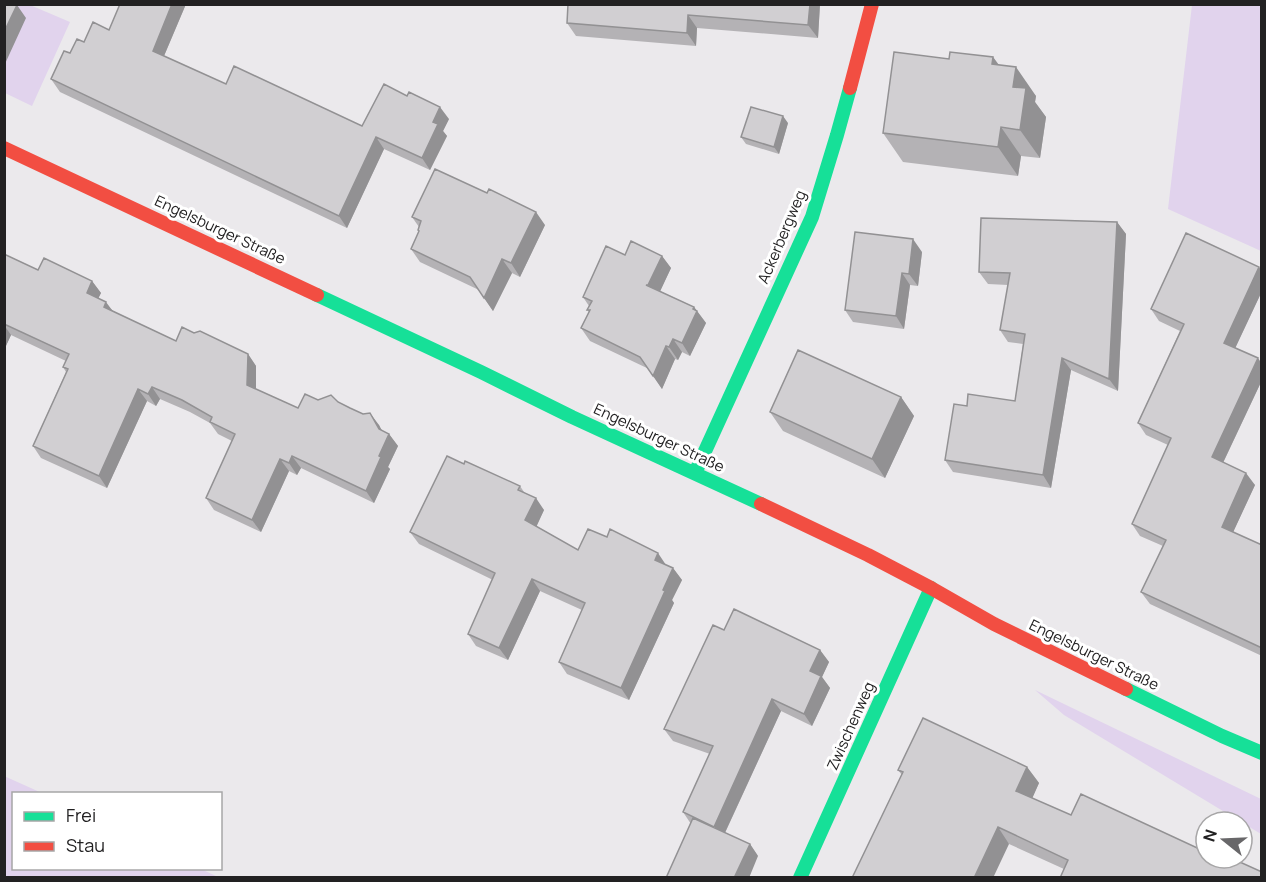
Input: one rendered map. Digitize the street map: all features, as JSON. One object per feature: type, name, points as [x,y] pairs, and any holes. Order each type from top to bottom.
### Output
[{"type":"street","name":"Ackerbergweg","points":[[695,473],[812,217],[837,135],[872,4]]},
{"type":"street","name":"Engelsburger Straße","points":[[4,148],[868,555],[994,624],[1211,731],[1262,753]]},
{"type":"street","name":"Zwischenweg","points":[[801,878],[932,588]]},
{"type":"shaded area","points":[[5,5],[30,5],[70,22],[32,106],[5,93]]},
{"type":"shaded area","points":[[1192,5],[1261,5],[1261,251],[1168,209]]},
{"type":"shaded area","points":[[1035,690],[1261,799],[1261,834],[1254,830],[1254,810],[1221,810],[1064,715]]},
{"type":"shaded area","points":[[4,776],[40,792],[12,792],[12,870],[203,870],[218,877],[5,877]]},
{"type":"building","points":[[4,4],[17,5],[4,32]]},
{"type":"building","points":[[120,4],[172,4],[153,51],[226,84],[234,66],[362,126],[384,84],[407,96],[409,92],[440,107],[433,122],[438,124],[422,158],[376,137],[339,216],[51,79],[64,51],[70,53],[77,39],[84,42],[93,22],[109,30]]},
{"type":"building","points":[[568,4],[810,4],[808,25],[688,15],[687,33],[567,23]]},
{"type":"building","points":[[894,52],[949,59],[950,52],[993,57],[992,64],[1016,67],[1013,87],[1026,88],[1020,130],[1001,127],[998,147],[883,133]]},
{"type":"building","points":[[751,107],[783,116],[774,147],[741,137]]},
{"type":"building","points":[[435,169],[487,193],[489,189],[536,212],[511,263],[502,259],[484,298],[470,277],[411,249],[421,221],[412,217]]},
{"type":"building","points":[[981,218],[1117,222],[1109,379],[1062,358],[1043,475],[945,460],[954,404],[967,406],[968,394],[1015,401],[1025,334],[1000,330],[1010,273],[979,272]]},
{"type":"building","points":[[855,232],[913,239],[909,274],[902,273],[896,316],[845,310]]},
{"type":"building","points":[[1186,233],[1259,267],[1224,343],[1258,358],[1212,457],[1246,473],[1222,527],[1262,545],[1262,648],[1141,592],[1166,540],[1132,524],[1171,438],[1138,423],[1184,324],[1151,309]]},
{"type":"building","points":[[631,241],[662,256],[646,285],[694,307],[693,309],[697,311],[682,343],[673,339],[669,347],[666,346],[653,376],[640,357],[581,328],[592,301],[583,297],[606,246],[625,255]]},
{"type":"building","points":[[4,254],[38,270],[44,258],[92,281],[87,293],[106,302],[104,307],[176,341],[182,327],[194,333],[200,331],[248,354],[247,385],[298,408],[305,394],[318,400],[331,395],[338,402],[363,414],[370,413],[379,429],[389,434],[366,491],[292,456],[289,463],[280,459],[252,520],[206,498],[235,434],[210,422],[212,417],[182,400],[152,387],[148,394],[138,389],[99,476],[33,446],[68,369],[63,367],[69,354],[4,324]]},
{"type":"building","points":[[798,350],[901,397],[872,459],[770,412]]},
{"type":"building","points":[[447,456],[464,464],[465,461],[520,486],[518,490],[536,498],[525,520],[578,550],[588,529],[607,537],[610,529],[658,553],[655,560],[673,568],[663,590],[665,591],[621,688],[559,662],[585,603],[532,579],[499,648],[468,634],[495,573],[410,532]]},
{"type":"building","points":[[734,609],[820,650],[810,671],[821,676],[804,714],[772,699],[714,827],[683,812],[713,746],[664,729],[713,625],[724,630]]},
{"type":"building","points":[[923,718],[1027,767],[1016,791],[1071,815],[1081,794],[1194,846],[1194,870],[1254,868],[1262,872],[1262,878],[1060,878],[1068,860],[998,827],[974,878],[852,878],[903,772],[898,770]]},
{"type":"building","points":[[693,818],[750,844],[734,878],[666,878]]},
{"type":"traffic: fast","points":[[695,473],[812,217],[850,88]]},
{"type":"traffic: fast","points":[[317,295],[761,504]]},
{"type":"traffic: fast","points":[[800,878],[931,588]]},
{"type":"traffic: fast","points":[[1126,689],[1262,753]]},
{"type":"traffic: jam","points":[[850,88],[872,4]]},
{"type":"traffic: jam","points":[[4,148],[317,295]]},
{"type":"traffic: jam","points":[[761,504],[868,555],[994,624],[1126,689]]}]
